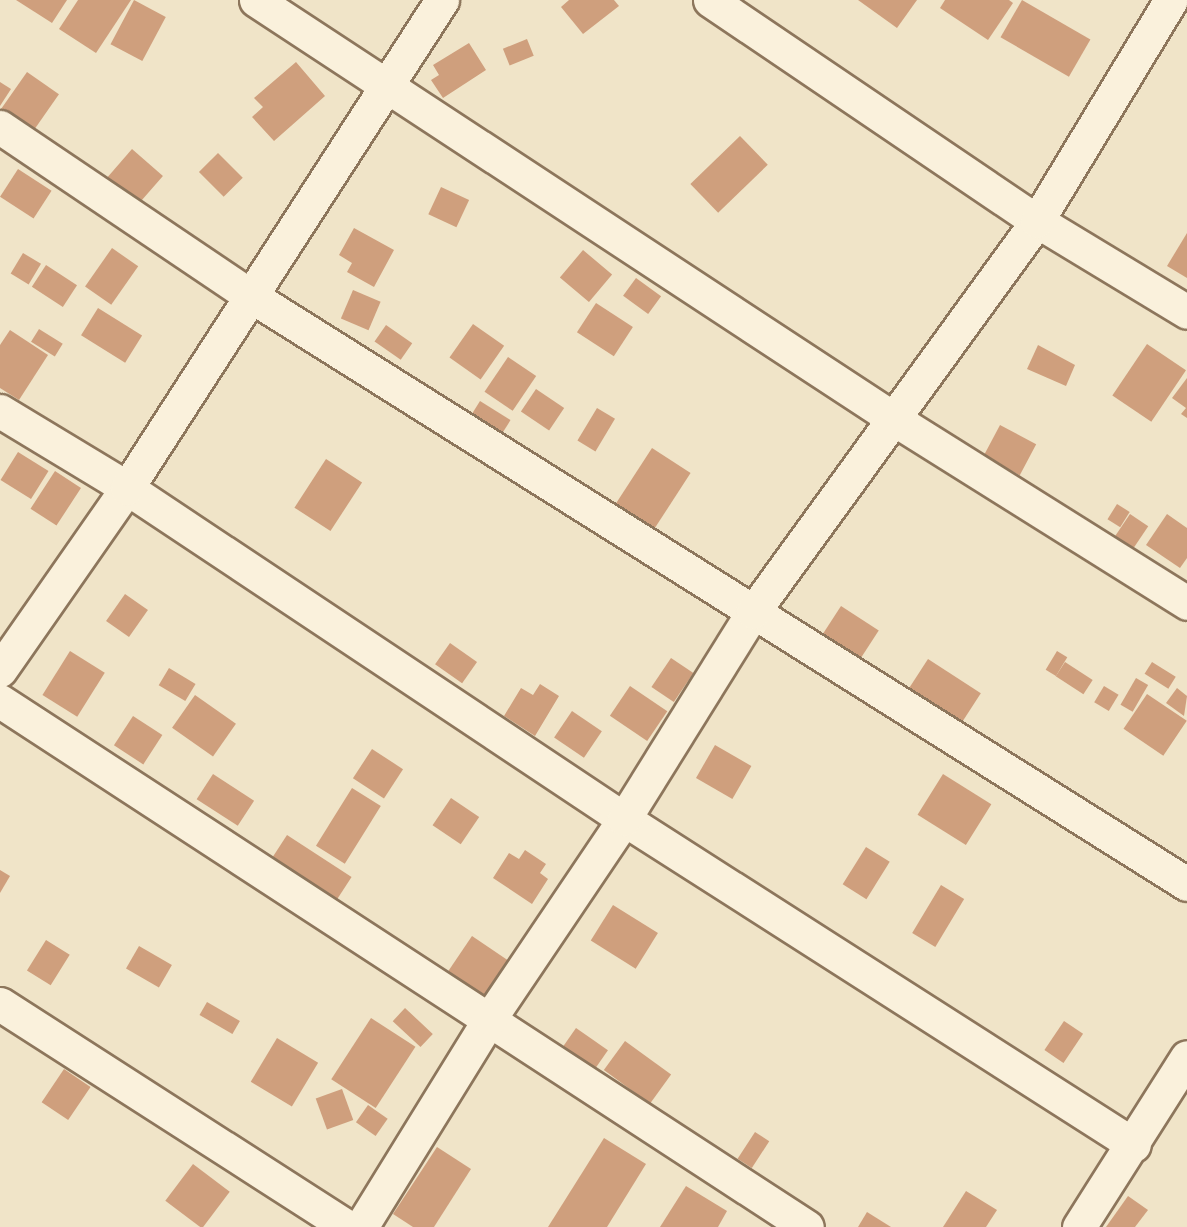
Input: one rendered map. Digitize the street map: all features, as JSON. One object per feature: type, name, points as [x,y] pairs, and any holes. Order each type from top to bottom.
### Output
[{"type":"street","points":[[256,0],[385,88],[894,419],[1187,603]]},
{"type":"street","points":[[0,670],[127,488],[442,0]]},
{"type":"street","points":[[710,0],[1037,221],[1187,312]]},
{"type":"street","points":[[361,1227],[490,1018],[624,819],[753,612],[1037,221],[1171,0]]},
{"type":"street","points":[[0,127],[251,296],[1187,884]]},
{"type":"street","points":[[0,411],[127,488],[624,819],[1134,1145]]},
{"type":"street","points":[[0,701],[490,1018],[807,1227]]},
{"type":"street","points":[[0,1004],[348,1227]]},
{"type":"street","points":[[1079,1227],[1134,1145],[1187,1057]]},
{"type":"building","points":[[16,0],[67,0],[52,23]]},
{"type":"building","points":[[78,0],[131,0],[96,53],[59,29]]},
{"type":"building","points":[[134,0],[166,17],[142,61],[111,44]]},
{"type":"building","points":[[569,0],[614,0],[619,6],[583,34],[561,7]]},
{"type":"building","points":[[858,0],[917,0],[897,28]]},
{"type":"building","points":[[945,0],[1009,0],[1013,3],[988,40],[940,8]]},
{"type":"building","points":[[1022,0],[1090,39],[1069,77],[1000,37]]},
{"type":"building","points":[[527,39],[534,56],[510,65],[503,49]]},
{"type":"building","points":[[469,43],[486,70],[443,98],[431,80],[439,75],[433,65]]},
{"type":"building","points":[[296,62],[325,96],[274,141],[252,117],[263,107],[254,98]]},
{"type":"building","points":[[27,72],[59,94],[31,135],[0,113]]},
{"type":"building","points":[[0,82],[11,89],[0,106]]},
{"type":"building","points":[[740,136],[768,165],[718,213],[690,184]]},
{"type":"building","points":[[132,149],[163,176],[138,205],[107,178]]},
{"type":"building","points":[[218,153],[243,178],[224,197],[199,172]]},
{"type":"building","points":[[18,169],[52,191],[34,218],[0,197]]},
{"type":"building","points":[[441,187],[469,200],[456,227],[428,214]]},
{"type":"building","points":[[354,228],[394,250],[374,287],[347,272],[352,263],[339,255]]},
{"type":"building","points":[[1187,233],[1187,278],[1167,266]]},
{"type":"building","points":[[112,248],[138,266],[111,305],[85,287]]},
{"type":"building","points":[[583,250],[612,274],[589,302],[560,278]]},
{"type":"building","points":[[23,253],[41,264],[29,284],[11,274]]},
{"type":"building","points":[[46,265],[77,285],[63,307],[32,287]]},
{"type":"building","points":[[636,278],[661,296],[648,314],[623,296]]},
{"type":"building","points":[[353,290],[381,302],[369,330],[341,319]]},
{"type":"building","points":[[596,303],[633,327],[614,356],[577,332]]},
{"type":"building","points":[[98,308],[142,336],[125,363],[81,335]]},
{"type":"building","points":[[473,324],[504,346],[481,379],[449,358]]},
{"type":"building","points":[[386,325],[412,343],[401,360],[375,341]]},
{"type":"building","points":[[39,329],[63,344],[55,357],[31,342]]},
{"type":"building","points":[[10,330],[48,355],[19,400],[0,388],[0,345]]},
{"type":"building","points":[[1147,344],[1186,370],[1151,422],[1112,395]]},
{"type":"building","points":[[1038,345],[1075,365],[1066,386],[1027,369]]},
{"type":"building","points":[[508,357],[536,376],[513,411],[485,392]]},
{"type":"building","points":[[1187,378],[1187,418],[1181,414],[1186,408],[1172,398]]},
{"type":"building","points":[[536,389],[564,408],[549,430],[521,411]]},
{"type":"building","points":[[480,401],[511,420],[500,437],[469,418]]},
{"type":"building","points":[[597,408],[615,419],[595,451],[577,441]]},
{"type":"building","points":[[1000,425],[1036,444],[1020,475],[984,456]]},
{"type":"building","points":[[652,448],[691,473],[652,533],[613,508]]},
{"type":"building","points":[[18,452],[49,471],[31,499],[1,480]]},
{"type":"building","points":[[326,459],[362,482],[330,531],[294,508]]},
{"type":"building","points":[[55,471],[81,488],[56,526],[30,509]]},
{"type":"building","points":[[1117,504],[1130,512],[1120,527],[1107,519]]},
{"type":"building","points":[[1130,514],[1148,526],[1131,552],[1113,540]]},
{"type":"building","points":[[1167,514],[1187,528],[1187,558],[1180,568],[1146,545]]},
{"type":"building","points":[[125,594],[148,610],[129,637],[106,621]]},
{"type":"building","points":[[841,606],[879,631],[859,662],[821,637]]},
{"type":"building","points":[[450,643],[477,662],[462,683],[435,664]]},
{"type":"building","points":[[70,651],[105,673],[77,717],[42,695]]},
{"type":"building","points":[[1057,651],[1067,657],[1056,676],[1046,670]]},
{"type":"building","points":[[671,658],[693,673],[674,702],[651,687]]},
{"type":"building","points":[[928,659],[981,693],[956,731],[903,697]]},
{"type":"building","points":[[1065,662],[1093,680],[1083,694],[1056,676]]},
{"type":"building","points":[[1152,662],[1176,677],[1168,689],[1145,674]]},
{"type":"building","points":[[169,668],[196,684],[185,701],[159,685]]},
{"type":"building","points":[[1136,678],[1148,685],[1133,712],[1120,705]]},
{"type":"building","points":[[540,684],[559,696],[535,736],[504,716],[521,688],[533,695]]},
{"type":"building","points":[[630,686],[667,711],[647,741],[610,716]]},
{"type":"building","points":[[1104,686],[1119,695],[1109,711],[1094,702]]},
{"type":"building","points":[[1177,688],[1187,696],[1184,716],[1166,703]]},
{"type":"building","points":[[1147,694],[1187,721],[1163,756],[1124,729]]},
{"type":"building","points":[[195,695],[236,724],[213,756],[172,728]]},
{"type":"building","points":[[572,711],[602,731],[584,758],[554,738]]},
{"type":"building","points":[[133,716],[162,735],[143,764],[114,745]]},
{"type":"building","points":[[715,745],[751,766],[732,799],[696,778]]},
{"type":"building","points":[[372,749],[403,769],[384,799],[353,778]]},
{"type":"building","points":[[213,774],[254,801],[238,826],[197,799]]},
{"type":"building","points":[[943,774],[991,804],[966,845],[918,815]]},
{"type":"building","points":[[352,788],[381,806],[345,864],[316,846]]},
{"type":"building","points":[[451,798],[479,817],[461,844],[433,825]]},
{"type":"building","points":[[287,835],[352,877],[333,905],[268,864]]},
{"type":"building","points":[[866,847],[890,862],[866,899],[843,884]]},
{"type":"building","points":[[525,850],[546,864],[540,873],[548,879],[532,904],[493,878],[509,853],[519,859]]},
{"type":"building","points":[[0,870],[10,876],[0,893]]},
{"type":"building","points":[[941,885],[964,899],[935,947],[912,933]]},
{"type":"building","points":[[613,905],[658,933],[636,969],[591,941]]},
{"type":"building","points":[[472,936],[509,961],[484,998],[447,973]]},
{"type":"building","points":[[46,940],[70,955],[51,985],[27,971]]},
{"type":"building","points":[[139,946],[172,965],[159,988],[126,969]]},
{"type":"building","points":[[207,1002],[240,1021],[232,1034],[200,1015]]},
{"type":"building","points":[[405,1008],[433,1034],[421,1047],[393,1021]]},
{"type":"building","points":[[371,1018],[415,1047],[376,1108],[331,1079]]},
{"type":"building","points":[[1064,1021],[1083,1034],[1063,1063],[1044,1050]]},
{"type":"building","points":[[576,1028],[608,1050],[594,1070],[562,1048]]},
{"type":"building","points":[[277,1038],[318,1063],[292,1106],[251,1082]]},
{"type":"building","points":[[625,1041],[671,1075],[650,1104],[604,1070]]},
{"type":"building","points":[[64,1069],[91,1087],[68,1120],[42,1102]]},
{"type":"building","points":[[342,1089],[353,1120],[327,1130],[316,1099]]},
{"type":"building","points":[[368,1105],[388,1119],[376,1136],[356,1122]]},
{"type":"building","points":[[755,1132],[769,1141],[752,1168],[738,1159]]},
{"type":"building","points":[[604,1138],[646,1164],[607,1227],[548,1227]]},
{"type":"building","points":[[437,1147],[471,1169],[434,1227],[413,1227],[393,1214]]},
{"type":"building","points":[[193,1164],[230,1192],[203,1227],[165,1201]]},
{"type":"building","points":[[686,1186],[727,1211],[718,1227],[660,1227]]},
{"type":"building","points":[[966,1191],[997,1210],[986,1227],[943,1227]]},
{"type":"building","points":[[1128,1196],[1148,1210],[1135,1227],[1106,1227]]},
{"type":"building","points":[[867,1212],[891,1227],[858,1227]]}]
